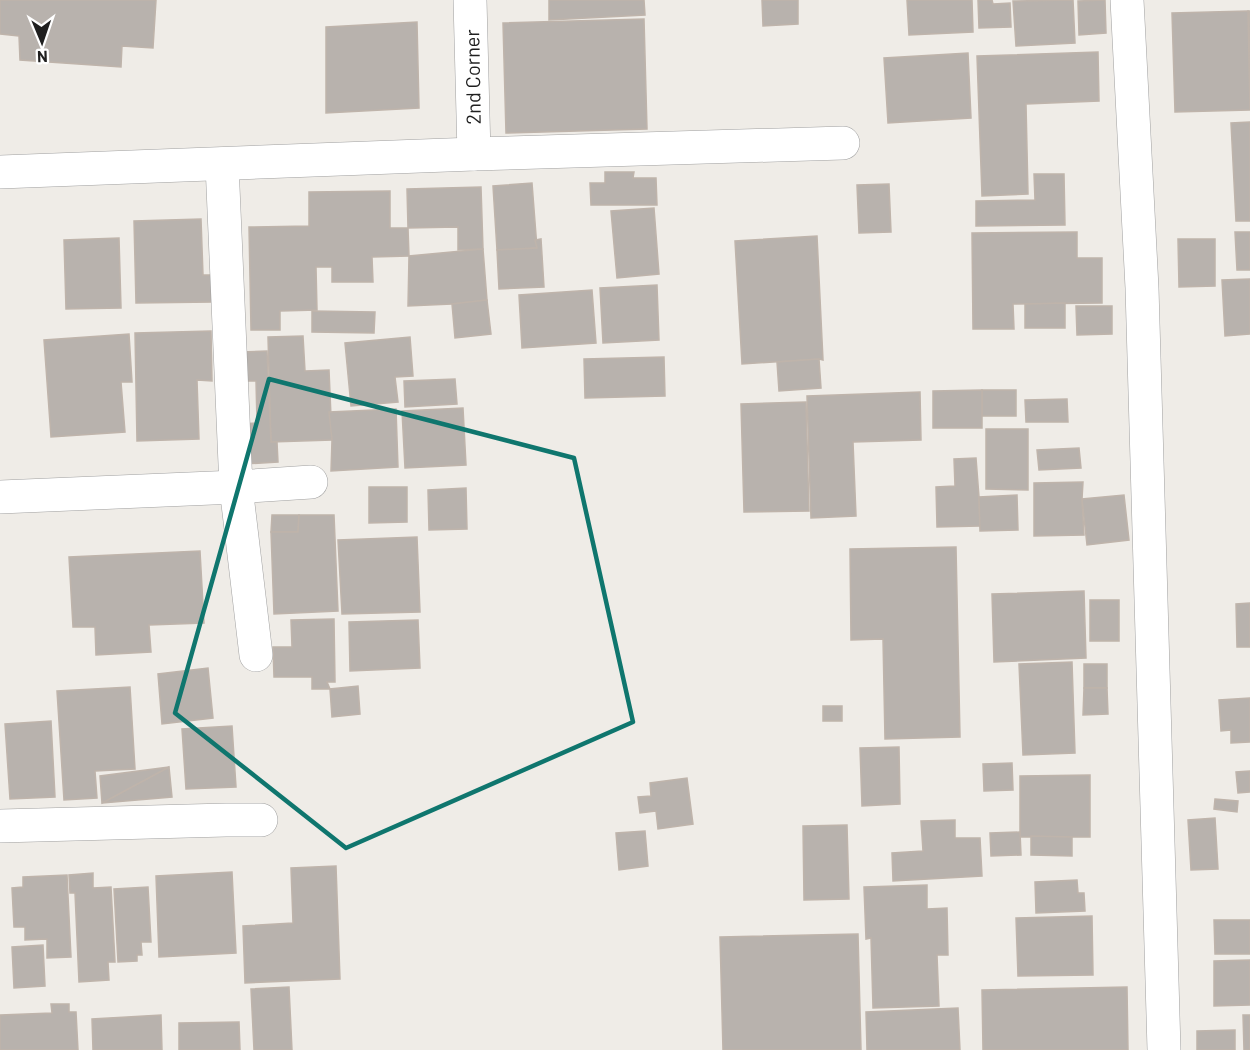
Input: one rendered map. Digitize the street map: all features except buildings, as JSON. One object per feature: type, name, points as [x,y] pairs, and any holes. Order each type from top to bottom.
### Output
[{"type":"street","name":"2nd Corner","points":[[470,0],[474,154]]},
{"type":"street","points":[[1127,0],[1142,300],[1164,1050]]},
{"type":"street","points":[[0,172],[843,143]]},
{"type":"street","points":[[222,164],[236,487],[256,655]]},
{"type":"street","points":[[0,497],[311,482]]},
{"type":"street","points":[[0,826],[261,820]]},
{"type":"highlighted area","points":[[269,379],[574,458],[633,722],[346,848],[175,713]]}]
